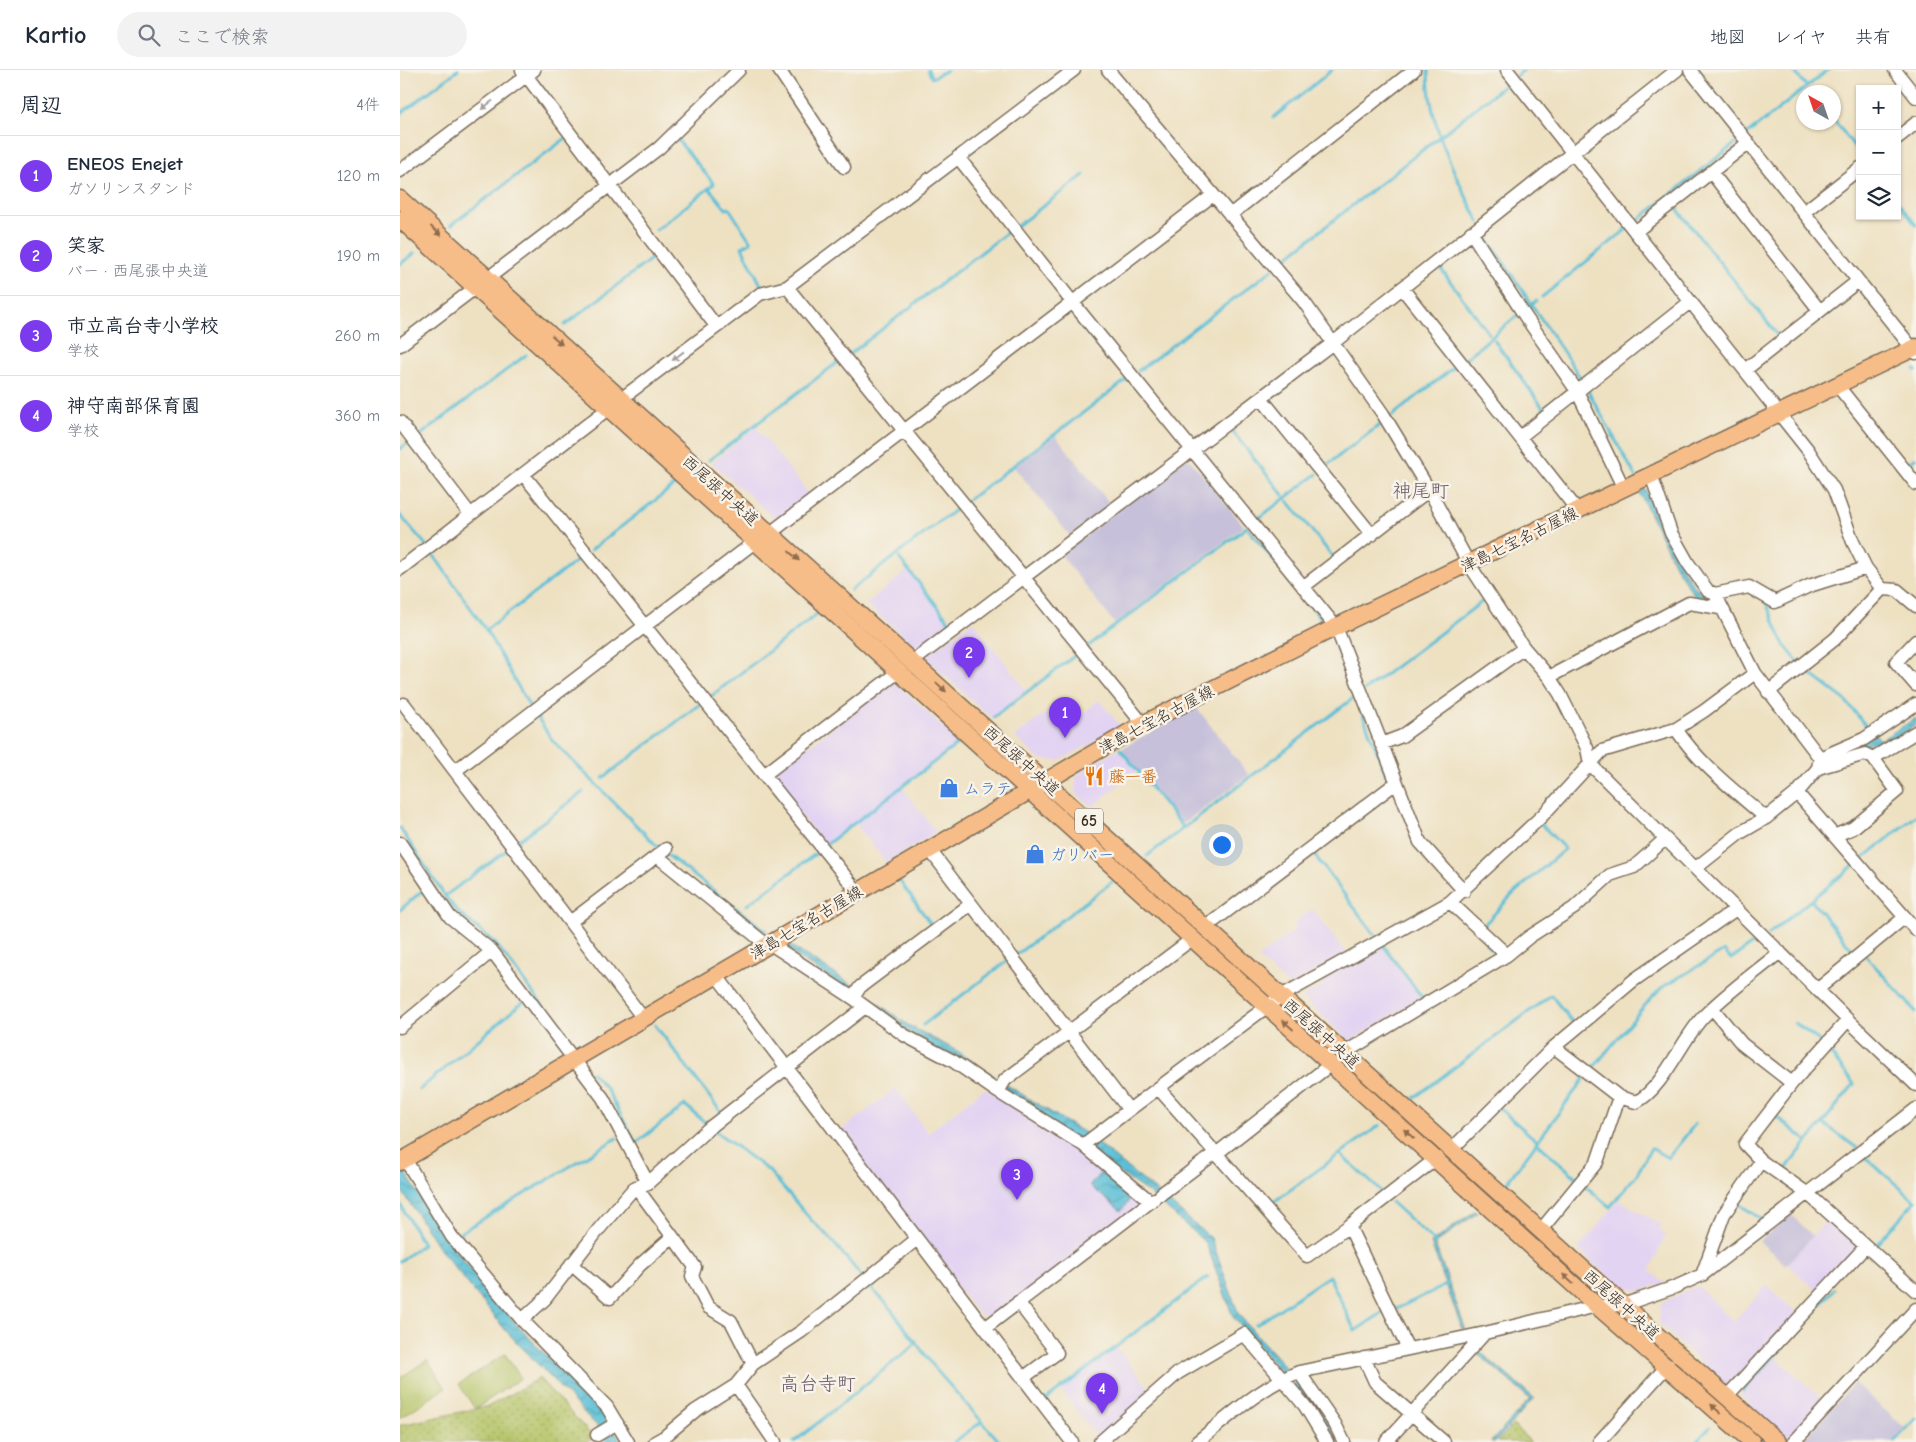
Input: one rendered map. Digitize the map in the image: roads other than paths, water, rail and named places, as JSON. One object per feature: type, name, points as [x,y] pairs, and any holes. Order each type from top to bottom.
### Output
[{"type":"main road","name":"西尾張中央道","points":[[400,199],[481,282],[762,537],[912,662],[1623,1306],[1778,1442]]},
{"type":"main road","name":"西尾張中央道","points":[[400,220],[481,282]]},
{"type":"main road","name":"津島七宝名古屋線","points":[[403,1161],[1028,790],[1143,724],[1336,627],[1838,385],[1915,350]]},
{"type":"main road","name":"西尾張中央道","points":[[762,537],[898,672],[1437,1158],[1597,1306],[1668,1366],[1752,1442]]},
{"type":"street","points":[[400,345],[481,282],[612,186],[659,148],[738,70]]},
{"type":"street","points":[[780,70],[844,167]]},
{"type":"street","points":[[400,569],[716,326],[760,294],[787,287],[1074,70]]},
{"type":"street","points":[[1108,70],[1304,302],[1383,414],[1429,490],[1468,564],[1524,648],[1549,677],[1587,748],[1590,764],[1916,1085]]},
{"type":"street","points":[[1230,216],[1414,70]]},
{"type":"street","points":[[912,662],[1333,343],[1677,70]]},
{"type":"street","points":[[1690,70],[1915,350]]},
{"type":"street","points":[[1895,70],[1916,97]]},
{"type":"street","points":[[400,171],[528,72],[716,326]]},
{"type":"street","points":[[1511,76],[1808,450],[1834,490],[1853,542],[1866,568],[1882,589],[1897,590],[1916,606]]},
{"type":"street","points":[[1901,135],[1916,123]]},
{"type":"street","points":[[1632,228],[1710,172],[1745,139]]},
{"type":"street","points":[[958,157],[1073,303],[1336,627],[1420,842],[1464,891]]},
{"type":"street","points":[[1804,212],[1856,171]]},
{"type":"street","points":[[1710,172],[1820,311]]},
{"type":"street","points":[[455,771],[1213,196]]},
{"type":"street","points":[[1477,228],[1525,316],[1582,388],[1637,482],[1671,533],[1688,563],[1708,591],[1717,600],[1754,673],[1819,763]]},
{"type":"street","points":[[1745,370],[1858,281]]},
{"type":"street","points":[[787,287],[905,429],[1143,724]]},
{"type":"street","points":[[1402,288],[1578,511]]},
{"type":"street","points":[[1520,437],[1690,302]]},
{"type":"street","points":[[1838,385],[1916,484]]},
{"type":"street","points":[[1261,398],[1372,535]]},
{"type":"street","points":[[400,422],[470,514]]},
{"type":"street","points":[[523,474],[857,892]]},
{"type":"street","points":[[1304,587],[1429,490]]},
{"type":"street","points":[[1549,677],[1689,603],[1717,600],[1749,587],[1775,602],[1809,586],[1866,568]]},
{"type":"street","points":[[1768,692],[1835,639],[1882,589]]},
{"type":"street","points":[[1916,641],[1896,662],[1916,685]]},
{"type":"street","points":[[1381,744],[1402,736],[1524,648]]},
{"type":"street","points":[[764,775],[898,672]]},
{"type":"street","points":[[1087,1142],[1281,996],[1450,902],[1464,891],[1542,816],[1602,751],[1676,729],[1704,712],[1754,673]]},
{"type":"street","points":[[404,704],[643,1018]]},
{"type":"street","points":[[1696,868],[1740,833],[1766,818],[1797,793],[1819,763],[1864,739],[1916,704]]},
{"type":"street","points":[[1676,729],[1686,744],[1714,774],[1766,818]]},
{"type":"street","points":[[1873,758],[1916,732]]},
{"type":"street","points":[[1819,763],[1865,754],[1873,758],[1897,791],[1853,828],[1834,836]]},
{"type":"street","points":[[1206,927],[1396,783]]},
{"type":"street","points":[[1797,793],[1916,930]]},
{"type":"street","points":[[1344,1053],[1507,955],[1528,937],[1574,908],[1610,875],[1634,867],[1665,839]]},
{"type":"street","points":[[400,843],[450,917],[492,951],[603,1098],[648,1183]]},
{"type":"street","points":[[929,849],[1129,1110]]},
{"type":"street","points":[[570,922],[661,853],[768,944],[856,994],[866,1007],[904,1035],[953,1060],[1087,1142],[1155,1198]]},
{"type":"street","points":[[1450,902],[1507,955]]},
{"type":"street","points":[[856,994],[971,904]]},
{"type":"street","points":[[1451,1150],[1554,1047],[1634,980],[1736,909]]},
{"type":"street","points":[[1818,989],[1905,917]]},
{"type":"street","points":[[1000,1088],[1068,1032],[1192,938]]},
{"type":"street","points":[[400,1027],[492,951]]},
{"type":"street","points":[[1554,1047],[1620,1097],[1636,1102],[1642,1099],[1660,1079],[1702,1018],[1780,952]]},
{"type":"street","points":[[716,975],[1072,1442]]},
{"type":"street","points":[[522,1320],[545,1299],[571,1264],[636,1187],[648,1183],[710,1127],[866,1007]]},
{"type":"street","points":[[1713,1009],[1742,1044],[1792,1083]]},
{"type":"street","points":[[1848,1020],[1792,1083],[1745,1144],[1760,1161],[1808,1194],[1916,1291]]},
{"type":"street","points":[[985,1328],[1331,1064]]},
{"type":"street","points":[[1158,1089],[1307,1256],[1437,1158]]},
{"type":"street","points":[[1540,1231],[1597,1162],[1620,1097]]},
{"type":"street","points":[[1197,1442],[1259,1393],[1282,1379],[1299,1372],[1485,1333],[1597,1306],[1623,1306],[1702,1276],[1916,1109]]},
{"type":"street","points":[[403,1161],[452,1237],[522,1320],[607,1407],[615,1424],[628,1442]]},
{"type":"street","points":[[1702,1276],[1724,1214],[1760,1161]]},
{"type":"street","points":[[636,1187],[695,1267],[692,1276],[708,1307],[731,1321],[753,1364]]},
{"type":"street","points":[[1349,1226],[1408,1349]]},
{"type":"street","points":[[571,1264],[610,1298],[640,1265],[672,1237]]},
{"type":"street","points":[[655,1442],[664,1437],[695,1410],[736,1385],[753,1364],[802,1331],[917,1239]]},
{"type":"street","points":[[1727,1396],[1866,1246]]},
{"type":"street","points":[[1018,1302],[1057,1352],[1023,1378]]},
{"type":"street","points":[[1794,1442],[1916,1309]]},
{"type":"street","points":[[1386,1442],[1485,1333]]},
{"type":"street","points":[[1100,1442],[1178,1373],[1244,1334],[1305,1406],[1327,1442]]},
{"type":"street","points":[[1364,1358],[1375,1382],[1444,1442]]},
{"type":"street","points":[[1598,1442],[1668,1366]]},
{"type":"street","points":[[1299,1372],[1335,1424],[1344,1442]]},
{"type":"street","points":[[736,1385],[775,1442]]},
{"type":"street","points":[[598,1434],[615,1424]]},
{"type":"water","points":[[1645,489],[1681,566],[1700,592],[1709,598],[1710,601],[1697,599],[1677,569],[1639,492]]},
{"type":"water","points":[[1916,718],[1916,725],[1881,747],[1871,743],[1827,761],[1875,734],[1881,740]]},
{"type":"water","points":[[788,944],[860,990],[908,1025],[959,1052],[1007,1085],[1086,1134],[1156,1191],[1211,1238],[1239,1315],[1286,1368],[1281,1372],[1233,1317],[1206,1243],[1149,1193],[783,947]]},
{"type":"water","points":[[400,1164],[447,1240],[517,1325],[605,1417],[621,1442],[607,1442],[597,1426],[507,1332],[439,1248],[400,1188]]},
{"type":"water","points":[[1101,1172],[1132,1197],[1121,1211],[1090,1186]]},
{"type":"water","points":[[1475,1211],[1477,1213],[1435,1244],[1465,1328],[1462,1329],[1431,1243]]},
{"type":"water","points":[[1478,1350],[1534,1398],[1495,1442],[1491,1442],[1530,1399],[1476,1352]]},
{"type":"water","points":[[1298,1381],[1312,1396],[1339,1442],[1332,1442],[1292,1386]]},
{"type":"waterway","points":[[400,114],[458,70]]},
{"type":"waterway","points":[[928,70],[932,78],[947,70]]},
{"type":"waterway","points":[[1273,118],[1332,70]]},
{"type":"waterway","points":[[1428,70],[1433,110],[1444,149],[1479,222]]},
{"type":"waterway","points":[[1516,76],[1524,70]]},
{"type":"waterway","points":[[1793,70],[1805,85]]},
{"type":"waterway","points":[[1746,135],[1828,70]]},
{"type":"waterway","points":[[1277,265],[1511,80]]},
{"type":"waterway","points":[[1841,129],[1856,149]]},
{"type":"waterway","points":[[451,225],[566,138]]},
{"type":"waterway","points":[[656,230],[714,184],[676,138]]},
{"type":"waterway","points":[[1632,225],[1741,139]]},
{"type":"waterway","points":[[1017,226],[1084,175]]},
{"type":"waterway","points":[[709,188],[726,209],[729,208],[751,242],[742,247],[762,287]]},
{"type":"waterway","points":[[1675,206],[1779,337]]},
{"type":"waterway","points":[[1901,206],[1916,225]]},
{"type":"waterway","points":[[1542,297],[1627,229]]},
{"type":"waterway","points":[[1482,230],[1584,383]]},
{"type":"waterway","points":[[850,354],[1009,231],[1012,234]]},
{"type":"waterway","points":[[400,264],[415,253]]},
{"type":"waterway","points":[[565,325],[655,256]]},
{"type":"waterway","points":[[1438,265],[1489,334]]},
{"type":"waterway","points":[[1138,371],[1273,269]]},
{"type":"waterway","points":[[1528,307],[1536,301]]},
{"type":"waterway","points":[[1464,360],[1519,314]]},
{"type":"waterway","points":[[1494,340],[1546,412]]},
{"type":"waterway","points":[[416,434],[418,437],[526,355]]},
{"type":"waterway","points":[[709,460],[842,359]]},
{"type":"waterway","points":[[1392,416],[1458,364]]},
{"type":"waterway","points":[[968,500],[1129,378]]},
{"type":"waterway","points":[[1587,389],[1636,477]]},
{"type":"waterway","points":[[1323,468],[1381,424]]},
{"type":"waterway","points":[[1229,427],[1283,495]]},
{"type":"waterway","points":[[400,449],[408,443]]},
{"type":"waterway","points":[[1907,463],[1916,458]]},
{"type":"waterway","points":[[1255,521],[1317,474]]},
{"type":"waterway","points":[[591,550],[675,485]]},
{"type":"waterway","points":[[1288,501],[1333,557]]},
{"type":"waterway","points":[[851,590],[959,507]]},
{"type":"waterway","points":[[400,515],[426,545]]},
{"type":"waterway","points":[[1087,647],[1247,527]]},
{"type":"waterway","points":[[1249,530],[1322,620]]},
{"type":"waterway","points":[[430,550],[486,630],[531,709]]},
{"type":"waterway","points":[[486,630],[583,556]]},
{"type":"waterway","points":[[899,558],[953,626]]},
{"type":"waterway","points":[[1365,690],[1483,601]]},
{"type":"waterway","points":[[1766,603],[1784,645],[1800,664]]},
{"type":"waterway","points":[[710,697],[817,614]]},
{"type":"waterway","points":[[1334,641],[1389,782]]},
{"type":"waterway","points":[[994,717],[1077,654]]},
{"type":"waterway","points":[[1804,669],[1845,700],[1870,731]]},
{"type":"waterway","points":[[1147,856],[1356,696]]},
{"type":"waterway","points":[[603,778],[700,704]]},
{"type":"waterway","points":[[535,714],[553,741],[661,850]]},
{"type":"waterway","points":[[827,844],[959,743]]},
{"type":"waterway","points":[[1120,749],[1183,827]]},
{"type":"waterway","points":[[516,842],[583,792]]},
{"type":"waterway","points":[[1861,860],[1916,816]]},
{"type":"waterway","points":[[1482,927],[1513,894],[1565,849],[1541,824]]},
{"type":"waterway","points":[[400,828],[445,896]]},
{"type":"waterway","points":[[508,849],[445,896],[458,912],[495,943],[568,1039]]},
{"type":"waterway","points":[[747,905],[818,852]]},
{"type":"waterway","points":[[1313,853],[1375,935]]},
{"type":"waterway","points":[[666,854],[766,931]]},
{"type":"waterway","points":[[1769,934],[1853,866]]},
{"type":"waterway","points":[[899,880],[933,927]]},
{"type":"waterway","points":[[1017,954],[1112,882]]},
{"type":"waterway","points":[[400,910],[423,890]]},
{"type":"waterway","points":[[1811,900],[1855,953]]},
{"type":"waterway","points":[[1593,1068],[1652,997],[1666,985],[1724,951],[1731,959],[1758,940]]},
{"type":"waterway","points":[[1486,944],[1497,955],[1495,958]]},
{"type":"waterway","points":[[1383,945],[1424,1000]]},
{"type":"waterway","points":[[1866,956],[1916,1012]]},
{"type":"waterway","points":[[923,1025],[1007,961]]},
{"type":"waterway","points":[[1414,1098],[1551,995],[1574,1024]]},
{"type":"waterway","points":[[419,1090],[523,1002]]},
{"type":"waterway","points":[[1795,1023],[1822,1043]]},
{"type":"waterway","points":[[655,1025],[721,1112]]},
{"type":"waterway","points":[[1784,1171],[1854,1084],[1827,1049]]},
{"type":"waterway","points":[[591,1072],[606,1088],[636,1143],[685,1105],[707,1124]]},
{"type":"waterway","points":[[1508,1181],[1584,1079]]},
{"type":"waterway","points":[[1499,1108],[1538,1142]]},
{"type":"waterway","points":[[1774,1115],[1808,1142]]},
{"type":"waterway","points":[[1823,1123],[1857,1148]]},
{"type":"waterway","points":[[1584,1185],[1610,1207],[1637,1174],[1651,1148],[1668,1158],[1695,1124]]},
{"type":"waterway","points":[[1268,1206],[1380,1125]]},
{"type":"waterway","points":[[714,1130],[769,1171],[863,1278]]},
{"type":"waterway","points":[[458,1234],[617,1138]]},
{"type":"waterway","points":[[1537,1143],[1577,1178]]},
{"type":"waterway","points":[[1340,1154],[1383,1193]]},
{"type":"waterway","points":[[1865,1157],[1915,1201]]},
{"type":"waterway","points":[[1875,1246],[1916,1200]]},
{"type":"waterway","points":[[1391,1202],[1435,1242]]},
{"type":"waterway","points":[[1737,1203],[1763,1220]]},
{"type":"waterway","points":[[400,1204],[423,1244],[400,1261]]},
{"type":"waterway","points":[[1256,1325],[1329,1276],[1355,1331],[1385,1311]]},
{"type":"waterway","points":[[1046,1400],[1208,1277]]},
{"type":"waterway","points":[[866,1283],[887,1304],[938,1372],[1000,1442]]},
{"type":"waterway","points":[[1394,1310],[1448,1284]]},
{"type":"waterway","points":[[1743,1391],[1834,1289]]},
{"type":"waterway","points":[[794,1442],[912,1347],[916,1341]]},
{"type":"waterway","points":[[1894,1442],[1916,1418]]},
{"type":"waterway","points":[[954,1442],[980,1423]]},
{"type":"waterway","points":[[1696,1442],[1710,1427]]},
{"type":"place","name":"笑家","points":[[969,678]]},
{"type":"place","name":"ENEOS Enejet","points":[[1065,738]]},
{"type":"place","name":"藤一番","points":[[1094,776]]},
{"type":"place","name":"ムラテ","points":[[949,788]]},
{"type":"place","name":"ガリバー","points":[[1035,854]]},
{"type":"place","name":"市立高台寺小学校","points":[[1017,1200]]},
{"type":"place","name":"神守南部保育園","points":[[1102,1414]]},
{"type":"district","name":"神尾町","points":[[1421,490]]},
{"type":"district","name":"高台寺町","points":[[818,1383]]}]
